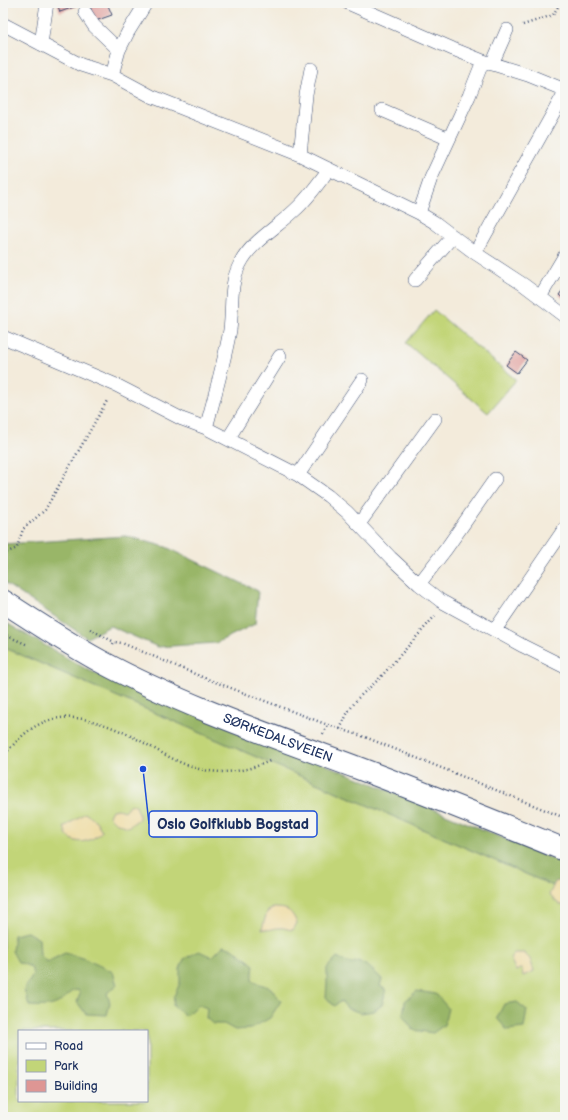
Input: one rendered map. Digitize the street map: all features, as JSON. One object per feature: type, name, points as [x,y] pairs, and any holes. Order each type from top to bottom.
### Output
[{"type":"street","name":"SØRKEDALSVEIEN","points":[[3,601],[107,665],[163,692],[565,850]]},
{"type":"lane","points":[[41,44],[46,3]]},
{"type":"lane","points":[[112,75],[119,50],[146,3]]},
{"type":"lane","points":[[348,3],[453,49],[565,91],[475,253]]},
{"type":"lane","points":[[84,12],[94,26],[119,50]]},
{"type":"lane","points":[[3,24],[81,65],[112,75],[151,96],[300,155],[419,213],[434,222],[475,253],[540,297],[565,316]]},
{"type":"lane","points":[[419,213],[431,178],[469,96],[507,30]]},
{"type":"lane","points":[[300,155],[306,95],[311,69]]},
{"type":"lane","points":[[382,110],[449,139]]},
{"type":"lane","points":[[206,428],[220,380],[230,328],[235,277],[239,265],[246,254],[256,244],[295,210],[329,169]]},
{"type":"lane","points":[[415,280],[453,236]]},
{"type":"lane","points":[[540,297],[565,255]]},
{"type":"lane","points":[[3,336],[116,385],[182,419],[206,428],[298,475],[328,496],[359,524],[419,584],[446,604],[565,667]]},
{"type":"lane","points":[[228,439],[280,356]]},
{"type":"lane","points":[[298,475],[362,380]]},
{"type":"lane","points":[[359,524],[435,420]]},
{"type":"lane","points":[[419,584],[446,549],[495,478]]},
{"type":"lane","points":[[495,630],[565,528]]},
{"type":"path","points":[[507,30],[553,15],[560,3]]},
{"type":"path","points":[[3,554],[17,548],[22,530],[46,510],[116,385]]},
{"type":"path","points":[[340,729],[348,712],[358,698],[378,680],[446,604]]},
{"type":"path","points":[[110,648],[114,642],[122,642],[202,677],[365,737],[565,818]]},
{"type":"path","points":[[3,757],[26,733],[45,722],[58,718],[83,719],[109,727],[133,737],[168,756],[193,767],[208,770],[234,772],[255,768],[300,747]]},
{"type":"green space","points":[[434,310],[516,380],[488,413],[406,343]]},
{"type":"green space","points":[[126,536],[166,547],[258,591],[255,624],[216,643],[158,647],[110,626],[87,638],[3,582],[3,544]]},
{"type":"green space","points":[[3,621],[88,670],[369,782],[565,864],[565,891],[3,647]]},
{"type":"green space","points":[[3,647],[565,891],[565,1117],[3,1117]]},
{"type":"green space","points":[[27,932],[39,939],[40,955],[47,962],[65,953],[83,958],[113,972],[117,985],[107,993],[110,1003],[107,1015],[86,1014],[77,1002],[80,994],[78,990],[72,991],[58,1003],[53,1005],[29,1006],[24,990],[33,975],[31,967],[18,962],[12,951],[14,935]]},
{"type":"green space","points":[[223,946],[234,949],[254,965],[252,981],[271,988],[281,1001],[270,1018],[250,1029],[235,1030],[224,1024],[213,1024],[206,1018],[207,1008],[199,1005],[185,1016],[173,1006],[174,996],[180,983],[180,969],[184,959],[199,951],[212,957]]},
{"type":"green space","points":[[337,957],[351,964],[358,961],[369,967],[382,979],[380,986],[386,990],[382,1005],[374,1011],[361,1013],[347,1008],[341,1001],[334,1006],[326,997],[327,968]]},
{"type":"green space","points":[[417,991],[436,994],[448,1008],[444,1025],[433,1033],[413,1030],[403,1016],[405,1001]]},
{"type":"green space","points":[[517,1002],[527,1010],[524,1028],[507,1030],[497,1018],[504,1004]]},
{"type":"sand","points":[[130,804],[136,806],[139,819],[128,827],[115,822],[109,816],[112,810],[118,809],[124,811]]},
{"type":"sand","points":[[85,813],[96,821],[102,831],[95,837],[86,841],[76,841],[68,836],[64,827]]},
{"type":"sand","points":[[562,880],[565,882],[565,905],[560,905],[549,895],[555,882]]},
{"type":"sand","points":[[273,908],[286,909],[293,915],[297,923],[293,930],[281,928],[270,930],[262,929],[267,912]]},
{"type":"sand","points":[[514,953],[524,953],[530,959],[534,971],[523,976],[522,968],[516,971],[510,958]]},
{"type":"building","points":[[57,3],[75,3],[77,6],[60,12]]},
{"type":"building","points":[[92,3],[107,3],[112,15],[95,21],[90,6],[93,6]]},
{"type":"building","points":[[565,287],[565,300],[559,295]]},
{"type":"building","points":[[516,352],[527,360],[517,373],[506,365]]},
{"type":"place","name":"Oslo Golfklubb Bogstad","points":[[143,769]]}]
